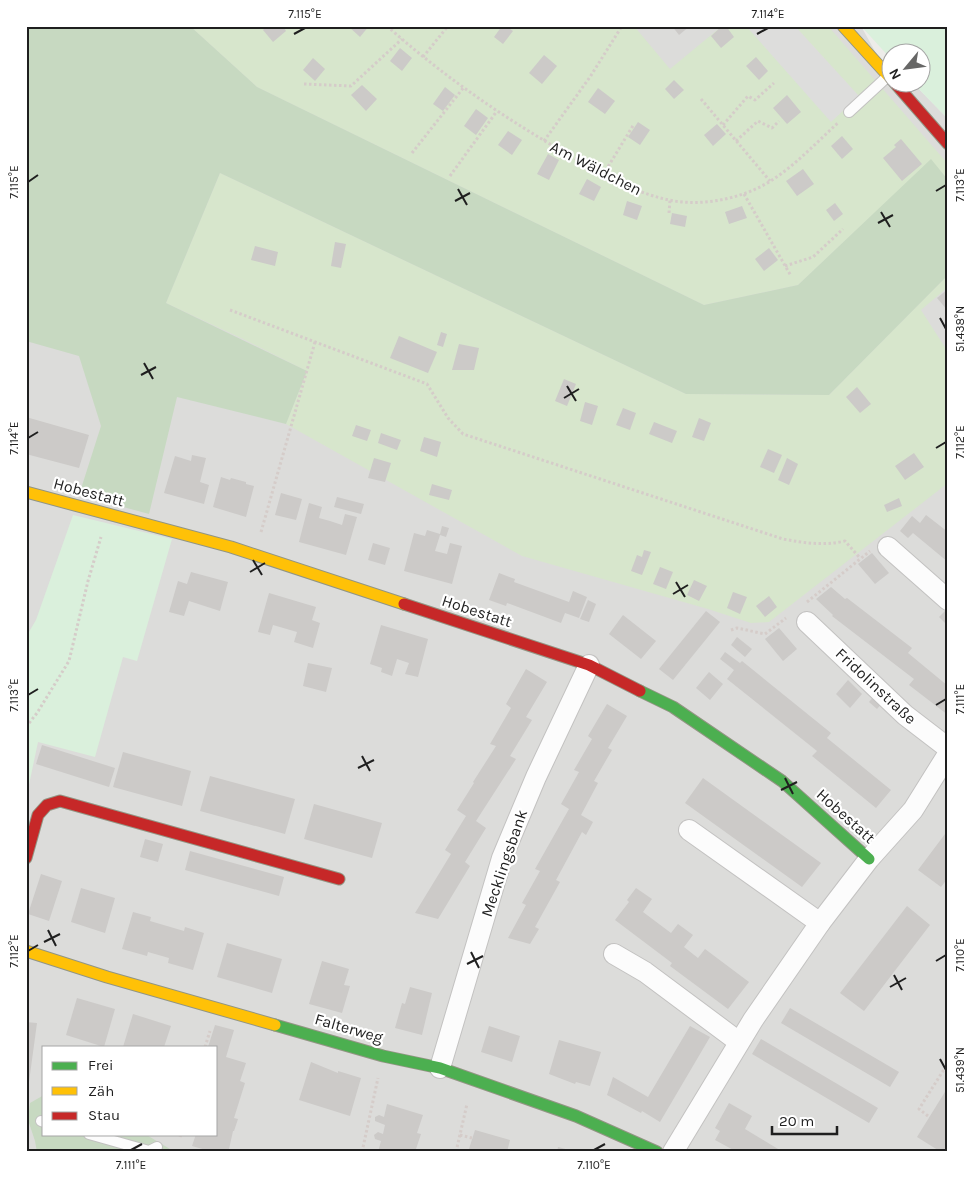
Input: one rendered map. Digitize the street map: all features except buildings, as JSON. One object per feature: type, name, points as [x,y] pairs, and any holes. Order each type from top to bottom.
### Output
[{"type":"street","points":[[843,26],[882,69]]},
{"type":"street","points":[[902,92],[948,144]]},
{"type":"street","name":"Hobestatt","points":[[26,492],[254,555],[589,666],[672,707],[734,747],[782,781],[869,859]]},
{"type":"street","points":[[888,547],[948,600]]},
{"type":"street","name":"Fridolinstraße","points":[[802,616],[905,715],[948,748]]},
{"type":"street","name":"Mecklingsbank","points":[[440,1068],[502,858],[536,777],[589,666]]},
{"type":"street","points":[[673,1152],[739,1042],[820,922],[869,859],[913,810],[948,754]]},
{"type":"street","points":[[26,858],[38,815],[47,804],[60,801],[339,879]]},
{"type":"street","points":[[689,830],[820,922]]},
{"type":"street","name":"Falterweg","points":[[26,951],[107,977],[383,1056],[440,1068],[576,1116],[657,1152]]},
{"type":"street","points":[[614,954],[645,972],[739,1042]]},
{"type":"lane","points":[[849,112],[882,86]]},
{"type":"lane","points":[[96,1136],[148,1150],[157,1147]]},
{"type":"path","name":"Am Wäldchen","points":[[387,26],[423,57],[464,88],[544,141],[603,175],[646,194],[670,200],[712,202],[744,194],[770,181],[788,168],[849,112]]},
{"type":"path","points":[[423,57],[448,26]]},
{"type":"path","points":[[544,141],[590,76],[622,26]]},
{"type":"path","points":[[304,84],[352,86],[402,39]]},
{"type":"path","points":[[723,125],[748,96],[755,100],[774,83]]},
{"type":"path","points":[[412,153],[464,88]]},
{"type":"path","points":[[700,100],[770,181]]},
{"type":"path","points":[[450,176],[497,111]]},
{"type":"path","points":[[736,141],[758,121],[772,128],[779,121]]},
{"type":"path","points":[[603,175],[634,124]]},
{"type":"path","points":[[744,194],[791,276]]},
{"type":"path","points":[[669,213],[670,200]]},
{"type":"path","points":[[785,266],[813,257],[843,229]]},
{"type":"path","points":[[230,310],[427,384],[448,418],[463,434],[783,539],[810,544],[829,544],[845,541],[860,558]]},
{"type":"path","points":[[254,555],[315,342]]},
{"type":"path","points":[[26,727],[38,713],[69,661],[88,581],[108,514]]},
{"type":"path","points":[[731,630],[737,628],[765,634],[802,616],[860,558],[870,551],[888,547]]},
{"type":"path","points":[[362,1152],[383,1056]]},
{"type":"path","points":[[928,1116],[919,1109],[948,1063]]},
{"type":"path","points":[[456,1152],[473,1079]]},
{"type":"path","points":[[460,1135],[472,1138]]},
{"type":"shaded area","points":[[26,26],[861,26],[882,64],[882,92],[922,92],[948,119],[948,1152],[26,1152]]},
{"type":"shaded area","points":[[746,26],[795,26],[859,96],[831,122]]},
{"type":"green space","points":[[26,26],[190,26],[257,87],[704,305],[798,285],[931,159],[948,180],[948,275],[829,395],[686,394],[220,173],[166,303],[307,371],[286,424],[177,397],[149,514],[79,495],[101,426],[79,356],[26,341]]},
{"type":"green space","points":[[190,26],[634,26],[670,69],[722,26],[828,26],[882,88],[882,92],[885,92],[948,164],[948,180],[931,160],[798,285],[704,305],[257,87]]},
{"type":"green space","points":[[861,26],[948,26],[948,119],[922,92],[932,92],[932,42],[882,42],[882,49]]},
{"type":"green space","points":[[220,173],[686,394],[829,395],[948,275],[948,287],[921,310],[948,352],[948,483],[769,622],[751,623],[522,556],[286,424],[307,371],[166,303]]},
{"type":"green space","points":[[73,515],[172,539],[137,661],[123,657],[95,757],[38,742],[26,799],[26,637],[36,620]]},
{"type":"green space","points":[[42,1096],[42,1136],[148,1136],[175,1152],[37,1152],[28,1120],[30,1103]]},
{"type":"traffic: fast","points":[[640,691],[673,707],[782,781],[869,859]]},
{"type":"traffic: fast","points":[[275,1025],[383,1056],[440,1068],[576,1116],[657,1152]]},
{"type":"traffic: slow","points":[[843,26],[882,69]]},
{"type":"traffic: slow","points":[[26,492],[231,547],[404,604]]},
{"type":"traffic: slow","points":[[26,951],[107,977],[275,1025]]},
{"type":"traffic: jam","points":[[903,92],[948,144]]},
{"type":"traffic: jam","points":[[404,604],[589,665],[640,691]]},
{"type":"traffic: jam","points":[[26,858],[38,815],[47,805],[60,801],[339,879]]}]
